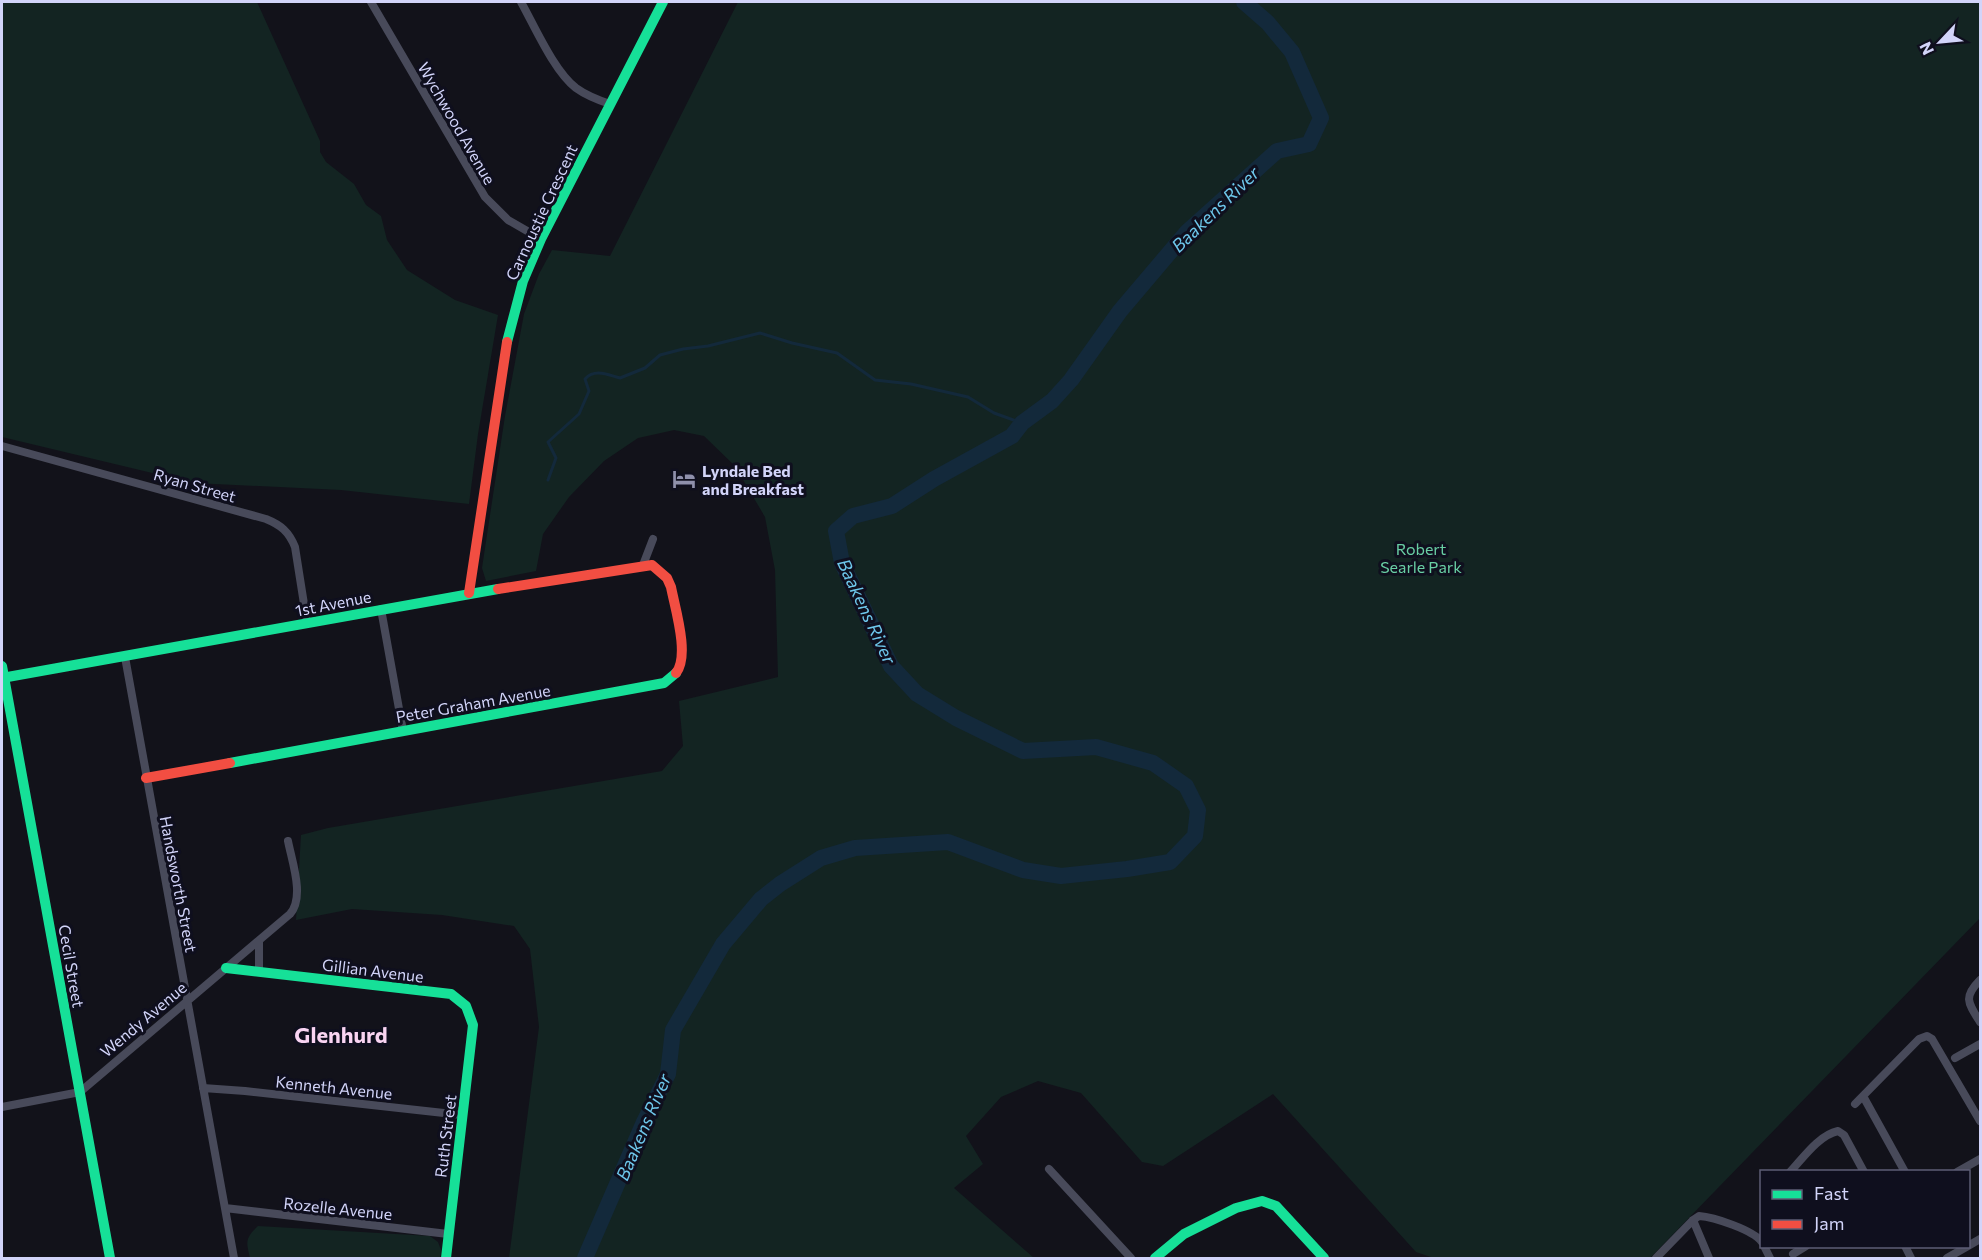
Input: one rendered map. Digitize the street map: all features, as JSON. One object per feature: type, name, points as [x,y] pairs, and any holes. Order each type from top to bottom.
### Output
[{"type":"street","name":"Wychwood Avenue","points":[[371,2],[485,197],[508,220],[541,239]]},
{"type":"street","points":[[520,2],[564,76],[591,98],[610,104]]},
{"type":"street","name":"Carnoustie Crescent","points":[[470,593],[509,330],[523,281],[541,239],[663,2]]},
{"type":"street","name":"Ryan Street","points":[[2,446],[232,509],[280,525],[295,547],[307,623]]},
{"type":"street","points":[[643,564],[653,539]]},
{"type":"street","name":"1st Avenue","points":[[2,678],[643,564]]},
{"type":"street","name":"Peter Graham Avenue","points":[[146,778],[658,684],[672,678],[681,666],[683,652],[671,587],[667,578],[659,570],[652,565],[643,564]]},
{"type":"street","points":[[381,609],[403,731]]},
{"type":"street","name":"Handsworth Street","points":[[125,657],[234,1258]]},
{"type":"street","name":"Cecil Street","points":[[2,666],[2,678],[110,1258]]},
{"type":"street","name":"Wendy Avenue","points":[[80,1092],[260,940],[295,907],[297,888],[288,841]]},
{"type":"street","points":[[226,968],[260,972],[260,940]]},
{"type":"street","name":"Gillian Avenue","points":[[260,972],[451,994],[464,1002],[471,1017]]},
{"type":"street","points":[[1980,980],[1971,989],[1969,997],[1970,1006],[1980,1022]]},
{"type":"street","name":"Ruth Street","points":[[446,1258],[473,1025],[471,1017]]},
{"type":"street","points":[[1855,1104],[1919,1039],[1927,1036],[1932,1039],[1980,1121]]},
{"type":"street","points":[[1955,1058],[1980,1044]]},
{"type":"street","name":"Kenneth Avenue","points":[[203,1088],[462,1115]]},
{"type":"street","points":[[2,1107],[80,1092]]},
{"type":"street","points":[[1863,1096],[1904,1170]]},
{"type":"street","points":[[1792,1170],[1822,1139],[1838,1131],[1846,1138],[1863,1170]]},
{"type":"street","points":[[1961,1170],[1980,1159]]},
{"type":"street","points":[[1049,1169],[1131,1258]]},
{"type":"street","points":[[1155,1258],[1184,1234],[1236,1208],[1262,1201],[1276,1206],[1324,1258]]},
{"type":"street","name":"Rozelle Avenue","points":[[225,1208],[448,1234]]},
{"type":"street","points":[[1656,1258],[1693,1220],[1703,1216],[1753,1233],[1760,1241]]},
{"type":"street","points":[[1693,1220],[1709,1258]]},
{"type":"street","points":[[1793,1254],[1803,1248]]},
{"type":"street","points":[[1951,1258],[1965,1248]]},
{"type":"green space","points":[[2,2],[257,2],[320,141],[320,152],[326,162],[354,184],[366,205],[381,216],[387,240],[407,270],[455,300],[498,315],[469,504],[341,490],[194,483],[2,437]]},
{"type":"green space","name":"Robert Searle Park","points":[[738,2],[1980,2],[1980,918],[1650,1258],[1434,1258],[1416,1252],[1273,1094],[1163,1166],[1142,1162],[1081,1093],[1038,1081],[1001,1097],[966,1136],[983,1164],[954,1188],[1034,1258],[509,1258],[539,1027],[530,949],[514,926],[442,915],[352,909],[296,920],[301,835],[328,828],[662,771],[683,746],[679,701],[778,677],[775,570],[765,517],[735,466],[704,436],[674,430],[638,438],[604,461],[569,497],[543,534],[536,571],[486,581],[482,568],[505,416],[524,314],[539,274],[552,250],[610,256]]},
{"type":"green space","points":[[258,1226],[430,1236],[438,1242],[441,1250],[440,1258],[250,1258],[248,1240]]},
{"type":"waterway","name":"Baakens River","points":[[585,1258],[644,1122],[668,1074],[673,1030],[723,944],[761,899],[780,884],[821,858],[855,848],[948,842],[1023,870],[1061,876],[1170,862],[1195,836],[1198,810],[1186,786],[1153,763],[1096,747],[1023,751],[956,718],[917,694],[891,666],[842,563],[836,531],[853,516],[892,506],[934,479],[1012,436],[1022,423],[1052,401],[1071,380],[1120,311],[1187,232],[1277,151],[1309,144],[1321,118],[1292,52],[1268,23],[1244,2]]},
{"type":"waterway","points":[[548,480],[556,458],[548,442],[579,414],[589,391],[585,379],[589,376],[602,373],[620,378],[645,368],[660,355],[760,333],[837,353],[875,380],[911,384],[968,397],[994,413],[1022,423]]},
{"type":"traffic: fast","points":[[507,342],[523,281],[541,239],[663,2]]},
{"type":"traffic: fast","points":[[2,678],[498,589]]},
{"type":"traffic: fast","points":[[2,666],[110,1258]]},
{"type":"traffic: fast","points":[[230,763],[664,683],[676,673]]},
{"type":"traffic: fast","points":[[226,968],[451,994],[466,1006],[473,1025],[446,1258]]},
{"type":"traffic: fast","points":[[1155,1258],[1184,1234],[1236,1208],[1262,1201],[1276,1206],[1324,1258]]},
{"type":"traffic: jam","points":[[469,593],[507,342]]},
{"type":"traffic: jam","points":[[498,589],[652,565],[667,578],[671,587],[682,644],[680,665],[676,673]]},
{"type":"traffic: jam","points":[[146,778],[230,763]]},
{"type":"place","name":"Lyndale Bed and Breakfast","points":[[684,479]]},
{"type":"district","name":"Glenhurd","points":[[341,1034]]}]
